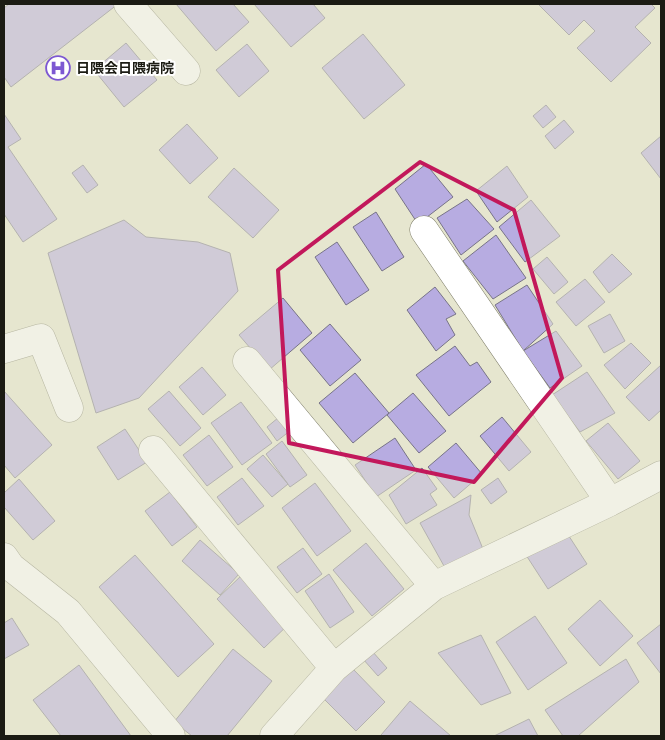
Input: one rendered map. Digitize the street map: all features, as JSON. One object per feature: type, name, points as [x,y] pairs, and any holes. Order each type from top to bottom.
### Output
[{"type":"street","points":[[128,4],[186,71]]},
{"type":"street","points":[[424,230],[610,502]]},
{"type":"street","points":[[4,349],[41,338],[69,408]]},
{"type":"street","points":[[247,361],[434,586]]},
{"type":"street","points":[[153,450],[334,668]]},
{"type":"street","points":[[274,736],[334,668],[434,586],[610,502],[661,475]]},
{"type":"street","points":[[4,558],[11,567],[68,612],[171,736]]},
{"type":"highlighted area","points":[[420,162],[514,210],[562,378],[474,482],[289,443],[278,270]]},
{"type":"building","points":[[9,4],[118,4],[11,87],[4,77],[4,8]]},
{"type":"building","points":[[176,4],[233,4],[249,22],[216,51]]},
{"type":"building","points":[[254,4],[313,4],[325,18],[291,47]]},
{"type":"building","points":[[538,4],[651,4],[655,8],[635,27],[651,43],[611,82],[577,48],[595,31],[584,20],[569,35]]},
{"type":"building","points":[[363,34],[405,85],[364,119],[322,68]]},
{"type":"building","points":[[126,43],[157,80],[124,107],[94,70]]},
{"type":"building","points":[[247,44],[269,71],[239,97],[216,70]]},
{"type":"building","points":[[546,105],[556,117],[543,128],[533,116]]},
{"type":"building","points":[[4,114],[21,139],[8,147],[57,219],[23,242],[4,214]]},
{"type":"building","points":[[564,120],[574,132],[555,149],[545,136]]},
{"type":"building","points":[[187,124],[218,158],[190,184],[159,150]]},
{"type":"building","points":[[661,136],[661,179],[641,153]]},
{"type":"building","points":[[426,164],[453,197],[418,224],[395,189]]},
{"type":"building","points":[[83,165],[98,185],[87,193],[72,173]]},
{"type":"building","points":[[507,166],[528,197],[497,222],[476,191]]},
{"type":"building","points":[[234,168],[279,210],[253,238],[208,197]]},
{"type":"building","points":[[467,199],[494,229],[461,255],[437,218]]},
{"type":"building","points":[[531,200],[560,236],[525,262],[499,227]]},
{"type":"building","points":[[376,212],[404,257],[382,271],[353,227]]},
{"type":"building","points":[[124,220],[146,237],[198,242],[230,253],[238,291],[139,398],[96,413],[48,253]]},
{"type":"building","points":[[496,235],[526,278],[493,299],[463,261]]},
{"type":"building","points":[[337,242],[369,290],[346,305],[315,257]]},
{"type":"building","points":[[612,254],[632,274],[609,293],[593,272]]},
{"type":"building","points":[[547,257],[568,282],[554,294],[533,269]]},
{"type":"building","points":[[585,279],[605,302],[576,326],[556,302]]},
{"type":"building","points":[[527,285],[553,324],[523,351],[495,305]]},
{"type":"building","points":[[435,287],[456,314],[446,319],[455,335],[436,351],[407,310]]},
{"type":"building","points":[[283,298],[312,333],[269,370],[239,335]]},
{"type":"building","points":[[610,314],[625,341],[604,353],[588,326]]},
{"type":"building","points":[[330,324],[361,360],[330,386],[300,350]]},
{"type":"building","points":[[556,331],[582,366],[550,388],[523,351]]},
{"type":"building","points":[[631,343],[651,363],[625,389],[604,365]]},
{"type":"building","points":[[455,346],[470,366],[477,362],[491,382],[449,416],[416,375]]},
{"type":"building","points":[[661,365],[661,410],[649,421],[626,397]]},
{"type":"building","points":[[202,367],[226,395],[203,415],[179,387]]},
{"type":"building","points":[[587,372],[615,413],[580,432],[552,395]]},
{"type":"building","points":[[355,373],[389,413],[353,443],[319,403]]},
{"type":"building","points":[[4,391],[52,445],[15,478],[4,465]]},
{"type":"building","points":[[169,391],[201,428],[180,446],[148,409]]},
{"type":"building","points":[[413,393],[446,431],[419,453],[387,415]]},
{"type":"building","points":[[241,402],[272,443],[242,465],[211,423]]},
{"type":"building","points":[[284,413],[295,427],[277,441],[267,427]]},
{"type":"building","points":[[502,417],[531,452],[509,471],[480,436]]},
{"type":"building","points":[[608,423],[640,461],[618,479],[586,441]]},
{"type":"building","points":[[125,429],[147,462],[118,480],[97,447]]},
{"type":"building","points":[[209,435],[233,467],[207,486],[183,455]]},
{"type":"building","points":[[395,438],[416,470],[376,497],[355,465]]},
{"type":"building","points":[[282,441],[307,475],[290,487],[266,454]]},
{"type":"building","points":[[456,443],[482,474],[454,498],[428,467]]},
{"type":"building","points":[[263,455],[288,484],[272,497],[247,469]]},
{"type":"building","points":[[422,468],[437,489],[430,494],[437,505],[406,524],[389,495]]},
{"type":"building","points":[[242,478],[264,506],[238,525],[217,497]]},
{"type":"building","points":[[498,478],[507,492],[491,504],[481,490]]},
{"type":"building","points":[[19,479],[55,521],[33,540],[4,507],[4,493]]},
{"type":"building","points":[[315,483],[351,531],[317,556],[282,508]]},
{"type":"building","points":[[170,492],[197,527],[172,546],[145,511]]},
{"type":"building","points":[[471,495],[469,515],[483,549],[444,566],[420,523]]},
{"type":"building","points":[[565,530],[587,564],[548,589],[526,555]]},
{"type":"building","points":[[200,540],[239,574],[220,595],[182,561]]},
{"type":"building","points":[[366,543],[404,589],[372,616],[333,570]]},
{"type":"building","points":[[303,548],[322,574],[297,593],[277,567]]},
{"type":"building","points":[[135,555],[214,644],[178,677],[99,587]]},
{"type":"building","points":[[244,573],[291,622],[264,648],[217,599]]},
{"type":"building","points":[[329,574],[354,612],[330,628],[305,591]]},
{"type":"building","points":[[600,600],[633,636],[600,666],[568,629]]},
{"type":"building","points":[[535,616],[567,663],[528,690],[496,642]]},
{"type":"building","points":[[12,618],[29,645],[4,659],[4,623]]},
{"type":"building","points":[[661,624],[661,674],[637,643]]},
{"type":"building","points":[[481,635],[511,693],[481,705],[438,653]]},
{"type":"building","points":[[233,649],[272,681],[227,736],[192,736],[174,722]]},
{"type":"building","points":[[372,651],[387,668],[378,676],[363,659]]},
{"type":"building","points":[[626,659],[639,682],[578,736],[563,736],[545,710]]},
{"type":"building","points":[[79,665],[131,736],[61,736],[33,700]]},
{"type":"building","points":[[353,669],[385,702],[356,731],[323,698]]},
{"type":"building","points":[[410,701],[451,736],[382,736]]},
{"type":"building","points":[[529,719],[538,736],[494,736]]},
{"type":"place","name":"日隈会日隈病院","points":[[58,68]]}]
